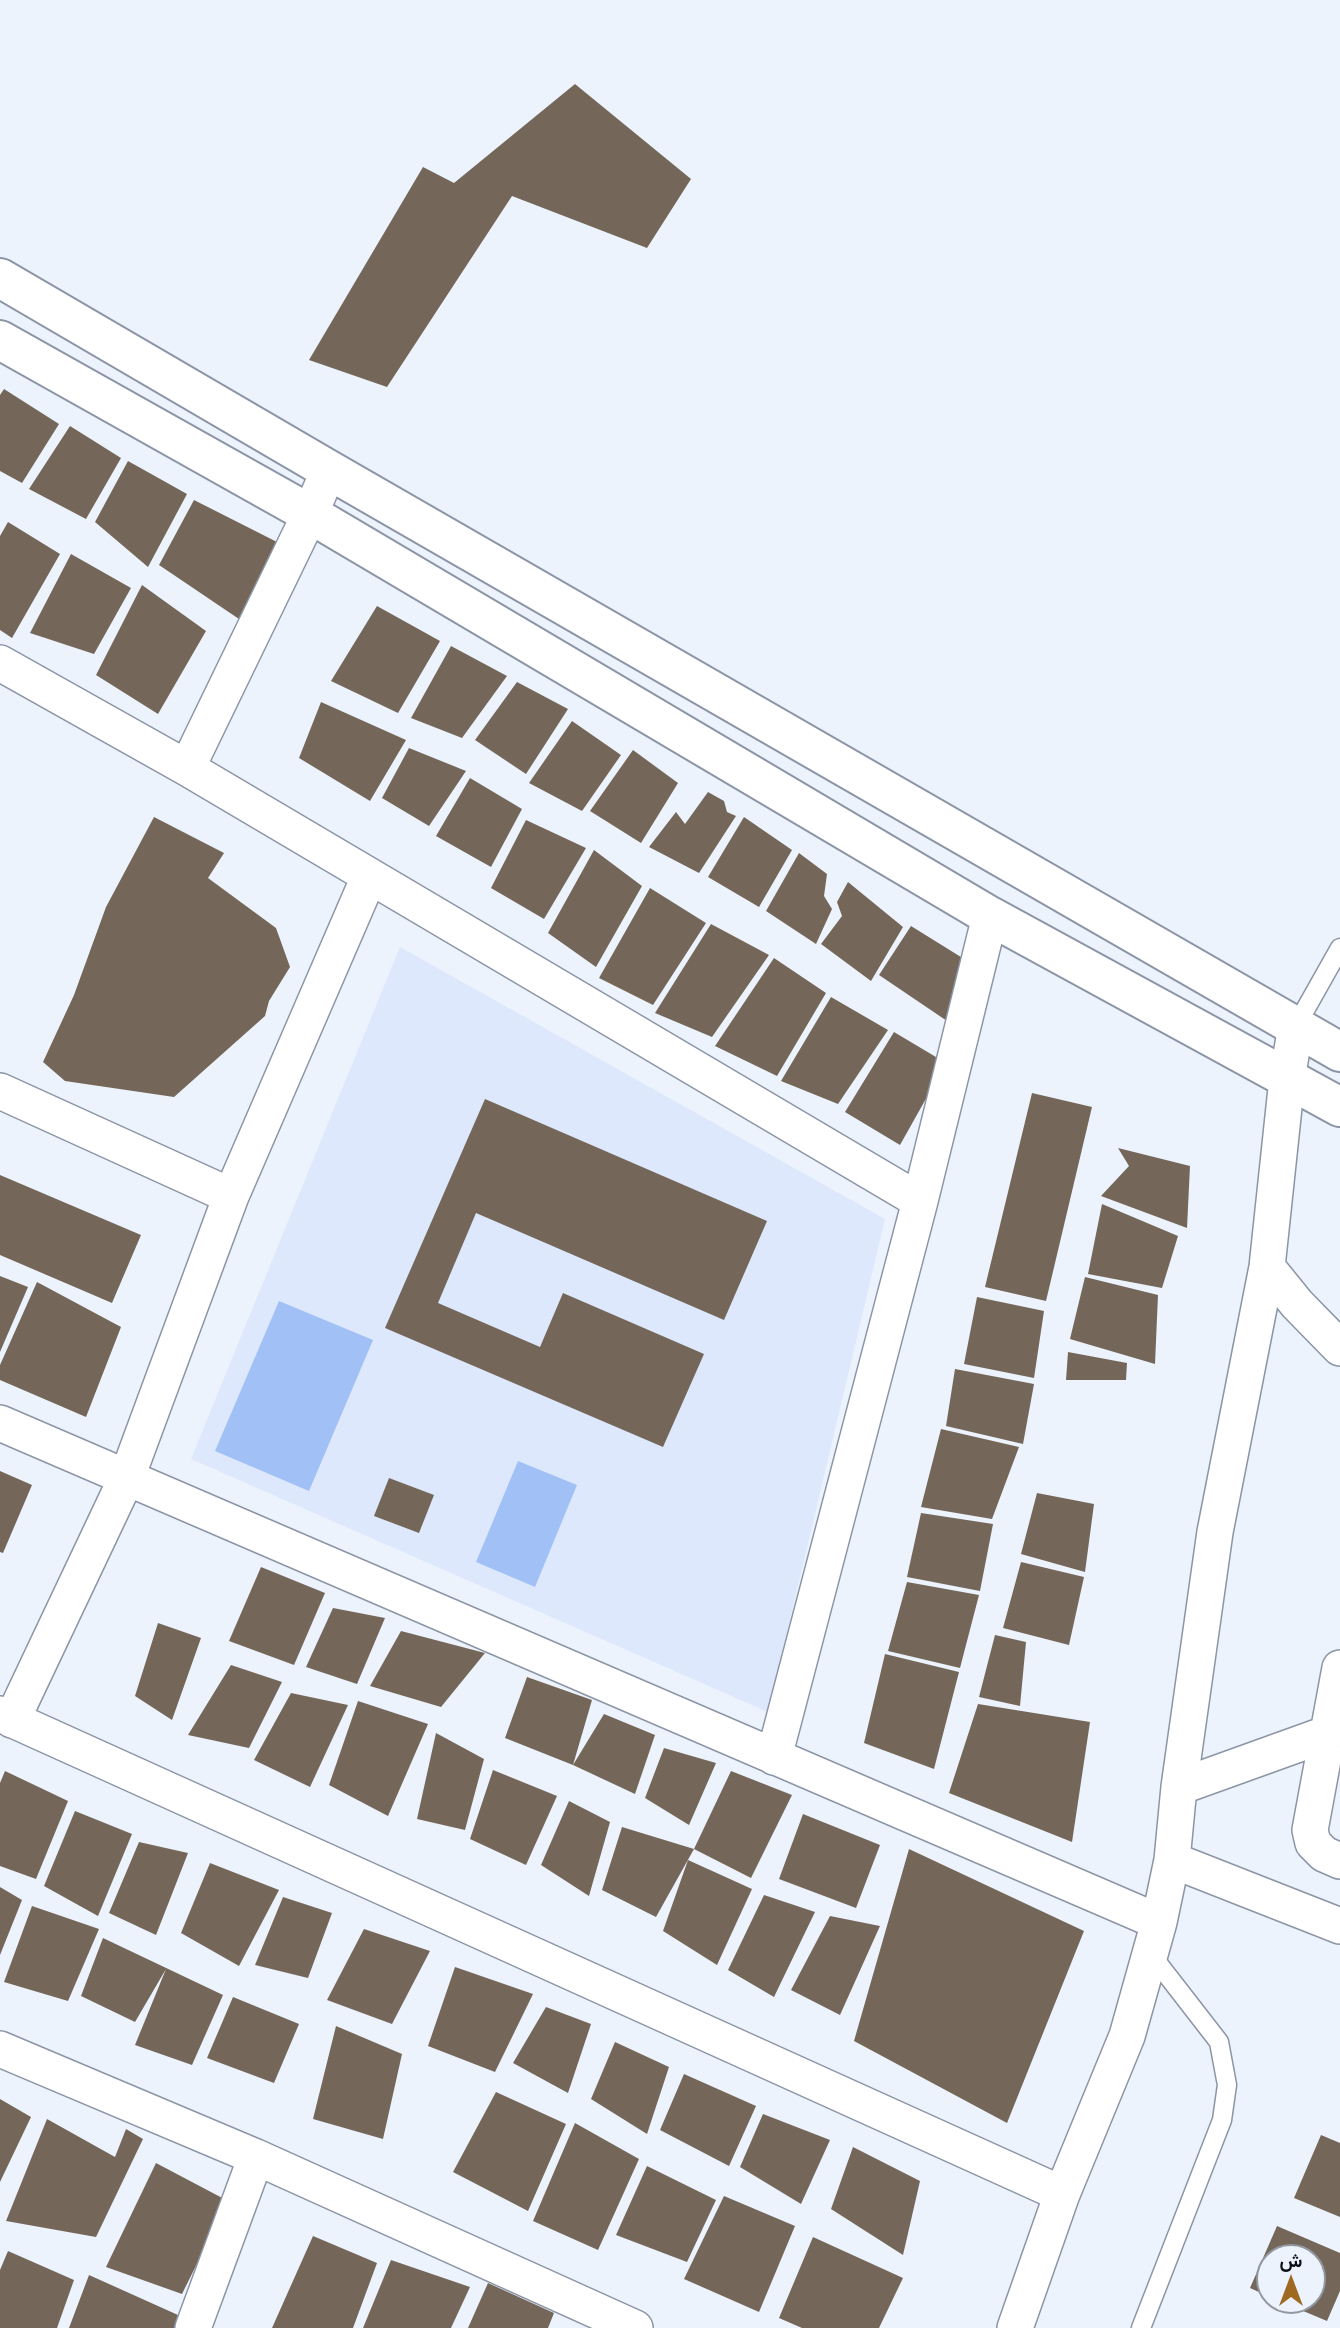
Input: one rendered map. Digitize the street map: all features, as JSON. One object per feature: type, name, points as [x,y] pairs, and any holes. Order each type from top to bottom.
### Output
[{"type":"street","points":[[0,278],[1340,1052]]},
{"type":"street","points":[[0,340],[310,514],[990,916],[1340,1107]]},
{"type":"street","points":[[187,768],[329,470]]},
{"type":"street","points":[[0,663],[187,768],[920,1201]]},
{"type":"street","points":[[369,877],[231,1196],[127,1477],[6,1717],[1062,2194]]},
{"type":"street","points":[[774,1757],[920,1201],[990,916]]},
{"type":"street","points":[[1015,2328],[1062,2194],[1127,2036],[1155,1938],[1172,1860],[1179,1787],[1215,1532],[1267,1267],[1287,1079],[1296,1027]]},
{"type":"street","points":[[0,1091],[231,1196]]},
{"type":"street","points":[[1267,1267],[1297,1304],[1340,1348]]},
{"type":"street","points":[[0,1423],[774,1757],[1155,1938]]},
{"type":"street","points":[[1340,1668],[1310,1830],[1313,1843],[1324,1853],[1340,1861]]},
{"type":"street","points":[[1179,1787],[1329,1733]]},
{"type":"street","points":[[1172,1860],[1340,1926]]},
{"type":"street","points":[[0,2049],[257,2157],[635,2328]]},
{"type":"street","points":[[193,2328],[257,2157]]},
{"type":"lane","points":[[1296,1027],[1340,948]]},
{"type":"lane","points":[[1141,2328],[1222,2120],[1227,2085],[1220,2042],[1155,1938]]},
{"type":"shaded area","points":[[400,947],[885,1219],[768,1712],[191,1459]]},
{"type":"shaded area","points":[[279,1301],[373,1340],[309,1491],[215,1451]]},
{"type":"shaded area","points":[[518,1461],[577,1485],[535,1587],[476,1562]]},
{"type":"building","points":[[575,84],[691,179],[647,248],[512,196],[387,387],[309,360],[423,167],[454,183]]},
{"type":"building","points":[[4,389],[59,424],[22,483],[0,471],[0,395]]},
{"type":"building","points":[[70,426],[121,458],[86,519],[29,489]]},
{"type":"building","points":[[128,461],[187,494],[148,567],[95,522]]},
{"type":"building","points":[[194,500],[277,542],[239,619],[159,565]]},
{"type":"building","points":[[8,522],[60,554],[12,638],[0,630],[0,536]]},
{"type":"building","points":[[71,554],[131,588],[94,654],[30,633]]},
{"type":"building","points":[[142,585],[206,631],[158,714],[96,675]]},
{"type":"building","points":[[377,606],[440,641],[398,713],[331,681]]},
{"type":"building","points":[[451,646],[507,676],[462,738],[411,718]]},
{"type":"building","points":[[517,682],[568,709],[526,774],[475,740]]},
{"type":"building","points":[[321,702],[406,740],[370,801],[299,758]]},
{"type":"building","points":[[572,721],[621,755],[582,811],[529,783]]},
{"type":"building","points":[[409,748],[466,771],[429,826],[382,798]]},
{"type":"building","points":[[633,750],[678,783],[641,843],[590,811]]},
{"type":"building","points":[[470,778],[522,809],[491,867],[436,836]]},
{"type":"building","points":[[708,792],[724,801],[727,812],[736,816],[699,873],[649,847],[676,812],[685,824]]},
{"type":"building","points":[[154,817],[224,853],[208,878],[276,928],[290,967],[269,1001],[265,1016],[174,1097],[65,1081],[43,1062],[74,995],[106,907]]},
{"type":"building","points":[[744,817],[792,850],[759,907],[708,877]]},
{"type":"building","points":[[526,820],[586,848],[544,919],[491,888]]},
{"type":"building","points":[[594,850],[642,886],[596,967],[548,933]]},
{"type":"building","points":[[799,853],[827,874],[824,896],[832,909],[816,944],[766,911]]},
{"type":"building","points":[[848,882],[903,927],[871,981],[821,944],[842,916],[837,902]]},
{"type":"building","points":[[650,888],[706,923],[653,1005],[599,978]]},
{"type":"building","points":[[711,924],[769,955],[712,1037],[655,1013]]},
{"type":"building","points":[[911,926],[969,962],[950,1023],[879,975]]},
{"type":"building","points":[[774,958],[826,993],[777,1076],[715,1046]]},
{"type":"building","points":[[831,997],[888,1030],[838,1104],[781,1081]]},
{"type":"building","points":[[894,1032],[946,1063],[900,1145],[845,1112]]},
{"type":"building","points":[[1032,1093],[1092,1107],[1046,1301],[985,1287]]},
{"type":"building","points":[[485,1099],[767,1221],[724,1320],[476,1213],[438,1303],[540,1347],[563,1293],[704,1354],[663,1447],[385,1328]]},
{"type":"building","points":[[1118,1148],[1190,1166],[1187,1228],[1101,1196],[1129,1166]]},
{"type":"building","points":[[0,1175],[141,1235],[112,1303],[0,1255]]},
{"type":"building","points":[[1102,1204],[1178,1236],[1162,1288],[1088,1274]]},
{"type":"building","points":[[0,1276],[28,1287],[0,1352]]},
{"type":"building","points":[[1085,1277],[1158,1295],[1155,1364],[1070,1339]]},
{"type":"building","points":[[37,1282],[121,1327],[86,1417],[0,1380],[0,1365]]},
{"type":"building","points":[[977,1297],[1044,1311],[1034,1378],[964,1364]]},
{"type":"building","points":[[1068,1352],[1127,1363],[1126,1380],[1066,1380]]},
{"type":"building","points":[[955,1369],[1034,1384],[1023,1444],[946,1426]]},
{"type":"building","points":[[941,1429],[1019,1447],[992,1519],[921,1507]]},
{"type":"building","points":[[0,1471],[32,1485],[3,1553],[0,1552]]},
{"type":"building","points":[[389,1478],[434,1495],[419,1533],[374,1516]]},
{"type":"building","points":[[1037,1493],[1094,1504],[1085,1572],[1021,1554]]},
{"type":"building","points":[[921,1513],[993,1524],[980,1591],[907,1577]]},
{"type":"building","points":[[1021,1562],[1084,1577],[1069,1645],[1003,1628]]},
{"type":"building","points":[[261,1567],[325,1593],[294,1665],[229,1641]]},
{"type":"building","points":[[907,1582],[979,1595],[960,1668],[888,1651]]},
{"type":"building","points":[[333,1608],[385,1618],[357,1684],[306,1667]]},
{"type":"building","points":[[158,1623],[201,1638],[172,1720],[135,1696]]},
{"type":"building","points":[[401,1631],[485,1653],[441,1707],[370,1686]]},
{"type":"building","points":[[995,1635],[1026,1642],[1020,1706],[979,1697]]},
{"type":"building","points":[[885,1654],[959,1672],[934,1769],[864,1743]]},
{"type":"building","points":[[231,1665],[282,1682],[249,1748],[188,1735]]},
{"type":"building","points":[[527,1677],[592,1700],[573,1765],[505,1738]]},
{"type":"building","points":[[291,1693],[348,1705],[310,1787],[254,1760]]},
{"type":"building","points":[[358,1701],[428,1724],[388,1816],[329,1785]]},
{"type":"building","points":[[978,1704],[1090,1722],[1072,1842],[949,1793]]},
{"type":"building","points":[[604,1714],[655,1735],[635,1794],[573,1765]]},
{"type":"building","points":[[436,1733],[484,1759],[465,1830],[417,1819]]},
{"type":"building","points":[[664,1748],[716,1763],[689,1825],[645,1798]]},
{"type":"building","points":[[493,1770],[557,1796],[526,1865],[470,1839]]},
{"type":"building","points":[[5,1771],[68,1801],[36,1879],[0,1866],[0,1783]]},
{"type":"building","points":[[731,1771],[792,1795],[751,1878],[694,1849]]},
{"type":"building","points":[[569,1801],[610,1822],[589,1896],[541,1865]]},
{"type":"building","points":[[75,1811],[132,1834],[98,1916],[44,1886]]},
{"type":"building","points":[[803,1814],[880,1845],[856,1908],[779,1879]]},
{"type":"building","points":[[622,1827],[694,1849],[656,1917],[602,1890]]},
{"type":"building","points":[[139,1842],[188,1853],[156,1935],[109,1913]]},
{"type":"building","points":[[909,1849],[1084,1931],[1007,2123],[854,2041]]},
{"type":"building","points":[[688,1860],[752,1889],[717,1965],[663,1931]]},
{"type":"building","points":[[210,1863],[279,1890],[239,1966],[181,1933]]},
{"type":"building","points":[[0,1887],[22,1900],[0,1955]]},
{"type":"building","points":[[764,1895],[815,1912],[774,1997],[728,1970]]},
{"type":"building","points":[[283,1897],[332,1913],[308,1978],[255,1965]]},
{"type":"building","points":[[32,1906],[99,1929],[68,2001],[4,1982]]},
{"type":"building","points":[[830,1916],[880,1926],[840,2015],[791,1990]]},
{"type":"building","points":[[364,1929],[430,1951],[392,2024],[327,2000]]},
{"type":"building","points":[[103,1938],[223,1995],[192,2065],[135,2045],[166,1969],[135,2022],[81,1996]]},
{"type":"building","points":[[455,1967],[533,1994],[495,2072],[428,2046]]},
{"type":"building","points":[[233,1997],[299,2024],[274,2083],[207,2058]]},
{"type":"building","points":[[546,2007],[591,2024],[568,2093],[513,2063]]},
{"type":"building","points":[[336,2026],[402,2054],[383,2139],[313,2119]]},
{"type":"building","points":[[615,2042],[669,2067],[647,2134],[591,2099]]},
{"type":"building","points":[[684,2074],[756,2106],[729,2166],[660,2130]]},
{"type":"building","points":[[496,2092],[566,2124],[528,2211],[453,2172]]},
{"type":"building","points":[[0,2099],[31,2117],[0,2182]]},
{"type":"building","points":[[763,2114],[830,2140],[801,2204],[740,2167]]},
{"type":"building","points":[[47,2119],[115,2157],[126,2129],[143,2139],[96,2237],[6,2221]]},
{"type":"building","points":[[575,2123],[639,2159],[598,2250],[533,2221]]},
{"type":"building","points":[[1321,2135],[1340,2143],[1340,2217],[1294,2198]]},
{"type":"building","points":[[853,2147],[920,2181],[903,2255],[831,2209]]},
{"type":"building","points":[[156,2163],[228,2201],[182,2294],[106,2267]]},
{"type":"building","points":[[647,2166],[716,2200],[687,2262],[616,2235]]},
{"type":"building","points":[[724,2196],[795,2226],[759,2312],[684,2279]]},
{"type":"building","points":[[1277,2226],[1319,2244],[1269,2244]]},
{"type":"building","points":[[313,2236],[377,2263],[353,2328],[272,2328]]},
{"type":"building","points":[[813,2237],[903,2278],[879,2328],[802,2328],[779,2318]]},
{"type":"building","points":[[1326,2247],[1340,2253],[1340,2291],[1327,2321],[1310,2314],[1326,2314]]},
{"type":"building","points":[[8,2251],[74,2280],[57,2328],[0,2328],[0,2270]]},
{"type":"building","points":[[391,2260],[470,2287],[451,2328],[363,2328]]},
{"type":"building","points":[[1256,2274],[1256,2291],[1250,2288]]},
{"type":"building","points":[[89,2275],[178,2315],[174,2328],[69,2328]]},
{"type":"building","points":[[488,2283],[554,2313],[548,2328],[468,2328]]}]
